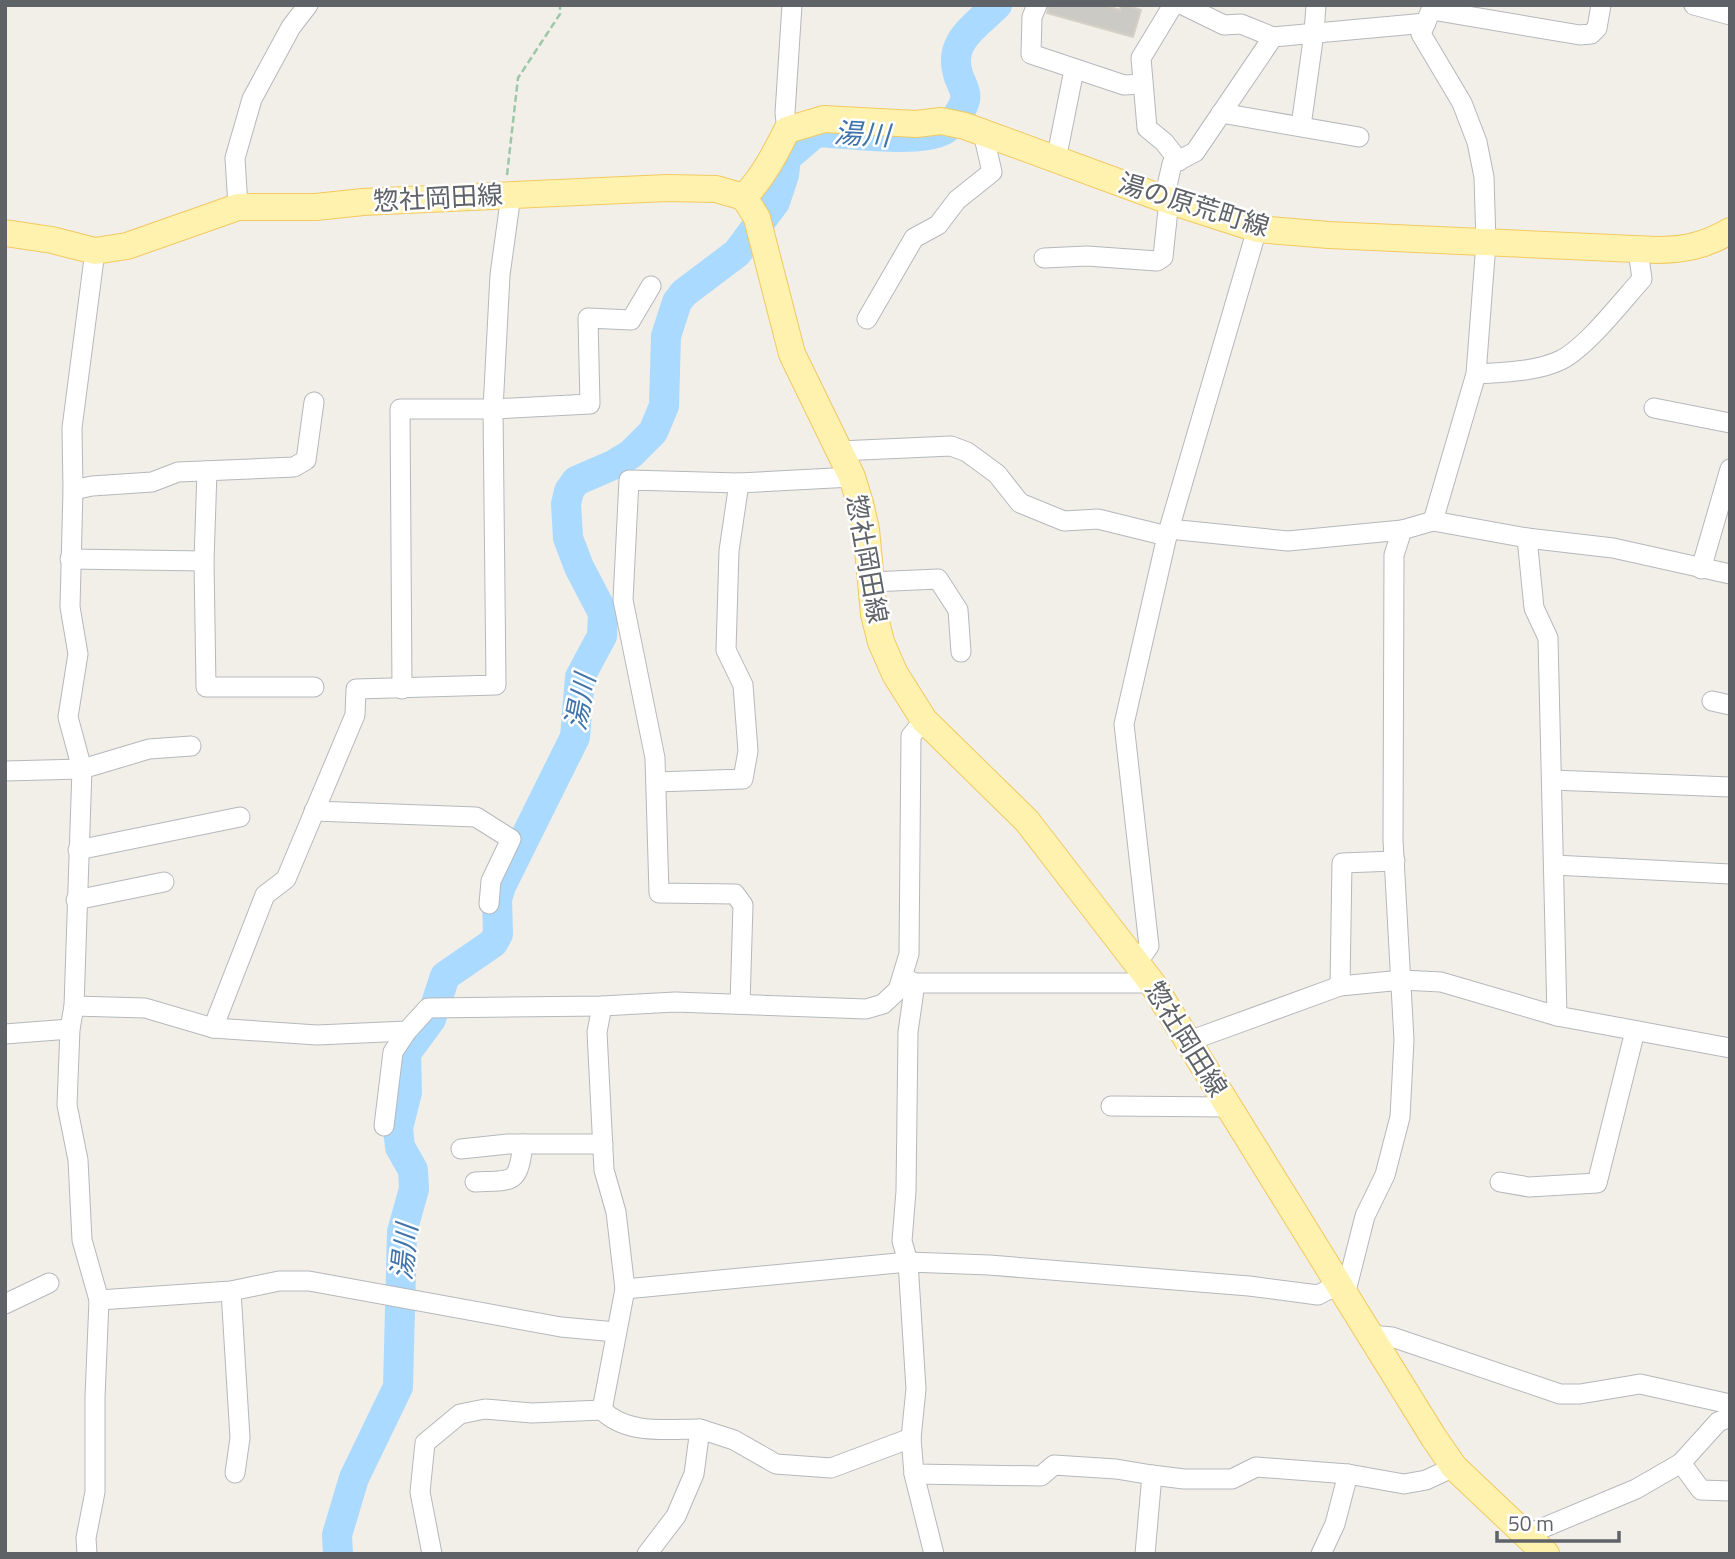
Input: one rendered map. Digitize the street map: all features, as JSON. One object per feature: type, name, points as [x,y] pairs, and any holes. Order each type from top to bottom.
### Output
[{"type":"main road","name":"湯の原荒町線","points":[[787,130],[824,119],[916,124],[941,121],[965,126],[1167,200],[1257,229],[1638,250],[1695,247],[1711,242],[1730,231]]},
{"type":"main road","points":[[744,197],[758,183],[787,130]]},
{"type":"main road","name":"惣社岡田線","points":[[5,233],[52,240],[96,251],[127,246],[239,207],[316,207],[363,202],[667,188],[716,190],[744,197],[757,218],[792,354],[852,477],[866,529],[874,614],[881,642],[895,674],[924,720],[1027,821],[1145,973],[1454,1467],[1546,1554]]},
{"type":"street","points":[[239,207],[235,158],[252,99],[291,27],[308,5]]},
{"type":"street","points":[[787,130],[785,113],[792,5]]},
{"type":"street","points":[[1037,5],[1032,17],[1031,54],[1124,85],[1142,85]]},
{"type":"street","points":[[1173,5],[1141,58],[1142,85],[1147,128],[1164,142],[1179,161]]},
{"type":"street","points":[[1183,5],[1224,25],[1241,24],[1273,37],[1314,33],[1430,13],[1580,35],[1591,34],[1597,28],[1601,5]]},
{"type":"street","points":[[1301,127],[1316,5]]},
{"type":"street","points":[[1694,5],[1730,15]]},
{"type":"street","points":[[1430,13],[1422,34],[1462,103],[1477,142],[1484,177],[1486,243],[1476,374],[1433,521]]},
{"type":"street","points":[[1044,258],[1087,256],[1157,261],[1163,257],[1172,164],[1195,152],[1273,37]]},
{"type":"street","points":[[1056,160],[1074,70]]},
{"type":"street","points":[[1221,113],[1359,137]]},
{"type":"street","points":[[867,319],[914,238],[938,225],[957,200],[992,172],[983,133]]},
{"type":"street","points":[[213,1028],[265,895],[286,879],[355,715],[356,689],[496,685],[493,409],[500,275],[508,195]]},
{"type":"street","points":[[384,1126],[393,1052],[407,1031],[428,1008],[602,1006],[675,1002],[866,1009],[883,1004],[909,981],[1145,973],[1149,946],[1124,724],[1168,533],[1257,229]]},
{"type":"street","points":[[1476,374],[1524,370],[1562,360],[1581,345],[1642,279],[1638,250]]},
{"type":"street","points":[[87,1554],[86,1538],[95,1492],[99,1300],[82,1240],[78,1160],[67,1105],[70,1029],[74,1006],[82,769],[68,717],[78,654],[70,607],[72,428],[96,251]]},
{"type":"street","points":[[402,689],[400,409],[493,409],[590,404],[587,318],[631,320],[650,286]]},
{"type":"street","points":[[73,490],[152,482],[178,472],[295,467],[306,460],[314,402]]},
{"type":"street","points":[[1654,408],[1730,423]]},
{"type":"street","points":[[839,451],[951,446],[967,452],[997,474],[1020,503],[1064,521],[1098,519],[1168,533],[1289,541],[1402,530],[1433,521],[1527,538],[1613,548],[1730,574]]},
{"type":"street","points":[[1701,569],[1730,469]]},
{"type":"street","points":[[207,471],[204,561],[206,687],[314,688]]},
{"type":"street","points":[[740,1004],[743,905],[735,894],[659,893],[655,758],[623,600],[629,480],[739,483],[852,477]]},
{"type":"street","points":[[656,782],[743,779],[748,751],[743,685],[726,650],[729,551],[739,483]]},
{"type":"street","points":[[625,1289],[908,1262],[989,1265],[1249,1286],[1318,1295],[1342,1289],[1365,1216],[1385,1175],[1400,1117],[1404,1040],[1395,861],[1394,555],[1402,530]]},
{"type":"street","points":[[1527,538],[1534,608],[1548,638],[1557,1016]]},
{"type":"street","points":[[71,559],[204,561]]},
{"type":"street","points":[[871,582],[938,579],[958,610],[961,652]]},
{"type":"street","points":[[924,720],[911,736],[906,1191],[902,1241],[908,1262],[916,1389],[911,1438],[914,1474],[934,1554]]},
{"type":"street","points":[[5,771],[82,769],[149,749],[191,746]]},
{"type":"street","points":[[1552,780],[1730,787]]},
{"type":"street","points":[[314,811],[476,817],[511,839],[491,881],[489,904]]},
{"type":"street","points":[[78,850],[240,817]]},
{"type":"street","points":[[1340,986],[1342,863],[1395,861]]},
{"type":"street","points":[[1554,865],[1730,874]]},
{"type":"street","points":[[76,900],[164,882]]},
{"type":"street","points":[[1189,1041],[1340,986],[1402,980],[1441,982],[1557,1016],[1730,1048]]},
{"type":"street","points":[[74,1006],[145,1009],[213,1028],[317,1035],[407,1031]]},
{"type":"street","points":[[602,1006],[597,1032],[604,1170],[616,1212],[625,1289],[602,1410]]},
{"type":"street","points":[[5,1034],[70,1029]]},
{"type":"street","points":[[1500,1182],[1529,1186],[1597,1183],[1635,1031]]},
{"type":"street","points":[[1111,1106],[1229,1107]]},
{"type":"street","points":[[461,1149],[508,1144],[603,1144]]},
{"type":"street","points":[[475,1182],[506,1181],[514,1177],[520,1170],[523,1144]]},
{"type":"street","points":[[99,1300],[231,1291],[279,1281],[309,1281],[561,1327],[616,1332]]},
{"type":"street","points":[[5,1304],[49,1283]]},
{"type":"street","points":[[231,1291],[240,1437],[235,1473]]},
{"type":"street","points":[[1371,1335],[1392,1337],[1560,1394],[1580,1394],[1640,1384],[1730,1404]]},
{"type":"street","points":[[432,1554],[420,1492],[425,1443],[460,1414],[485,1409],[532,1413],[602,1410]]},
{"type":"street","points":[[602,1410],[612,1421],[628,1426],[700,1430],[734,1440],[776,1464],[831,1468],[911,1438]]},
{"type":"street","points":[[1526,1535],[1636,1489],[1681,1463],[1718,1422],[1730,1417]]},
{"type":"street","points":[[647,1554],[676,1516],[690,1484],[694,1474],[700,1430]]},
{"type":"street","points":[[1681,1463],[1701,1490],[1730,1492]]},
{"type":"street","points":[[914,1474],[1041,1476],[1054,1465],[1116,1469],[1184,1479],[1232,1479],[1256,1467],[1404,1483],[1426,1480],[1454,1467]]},
{"type":"street","points":[[1145,1554],[1152,1475]]},
{"type":"street","points":[[1321,1554],[1335,1524],[1348,1475]]},
{"type":"path","points":[[508,195],[518,78],[559,14],[559,5]]},
{"type":"building","points":[[1049,5],[1103,5],[1120,10],[1121,5],[1125,5],[1141,10],[1133,37],[1047,13]]},
{"type":"waterway","name":"湯川","points":[[338,1554],[337,1535],[354,1478],[398,1387],[402,1232],[414,1189],[413,1170],[400,1147],[398,1128],[407,1092],[406,1053],[431,1019],[445,976],[493,943],[498,934],[497,899],[501,886],[575,737],[580,677],[602,636],[603,613],[579,567],[568,538],[566,504],[569,491],[576,481],[631,454],[653,432],[664,406],[666,336],[677,302],[684,293],[737,253],[775,202],[784,175],[786,158],[816,132],[900,137],[933,134],[944,130],[957,116],[965,100],[956,62],[960,43],[997,5]]}]
